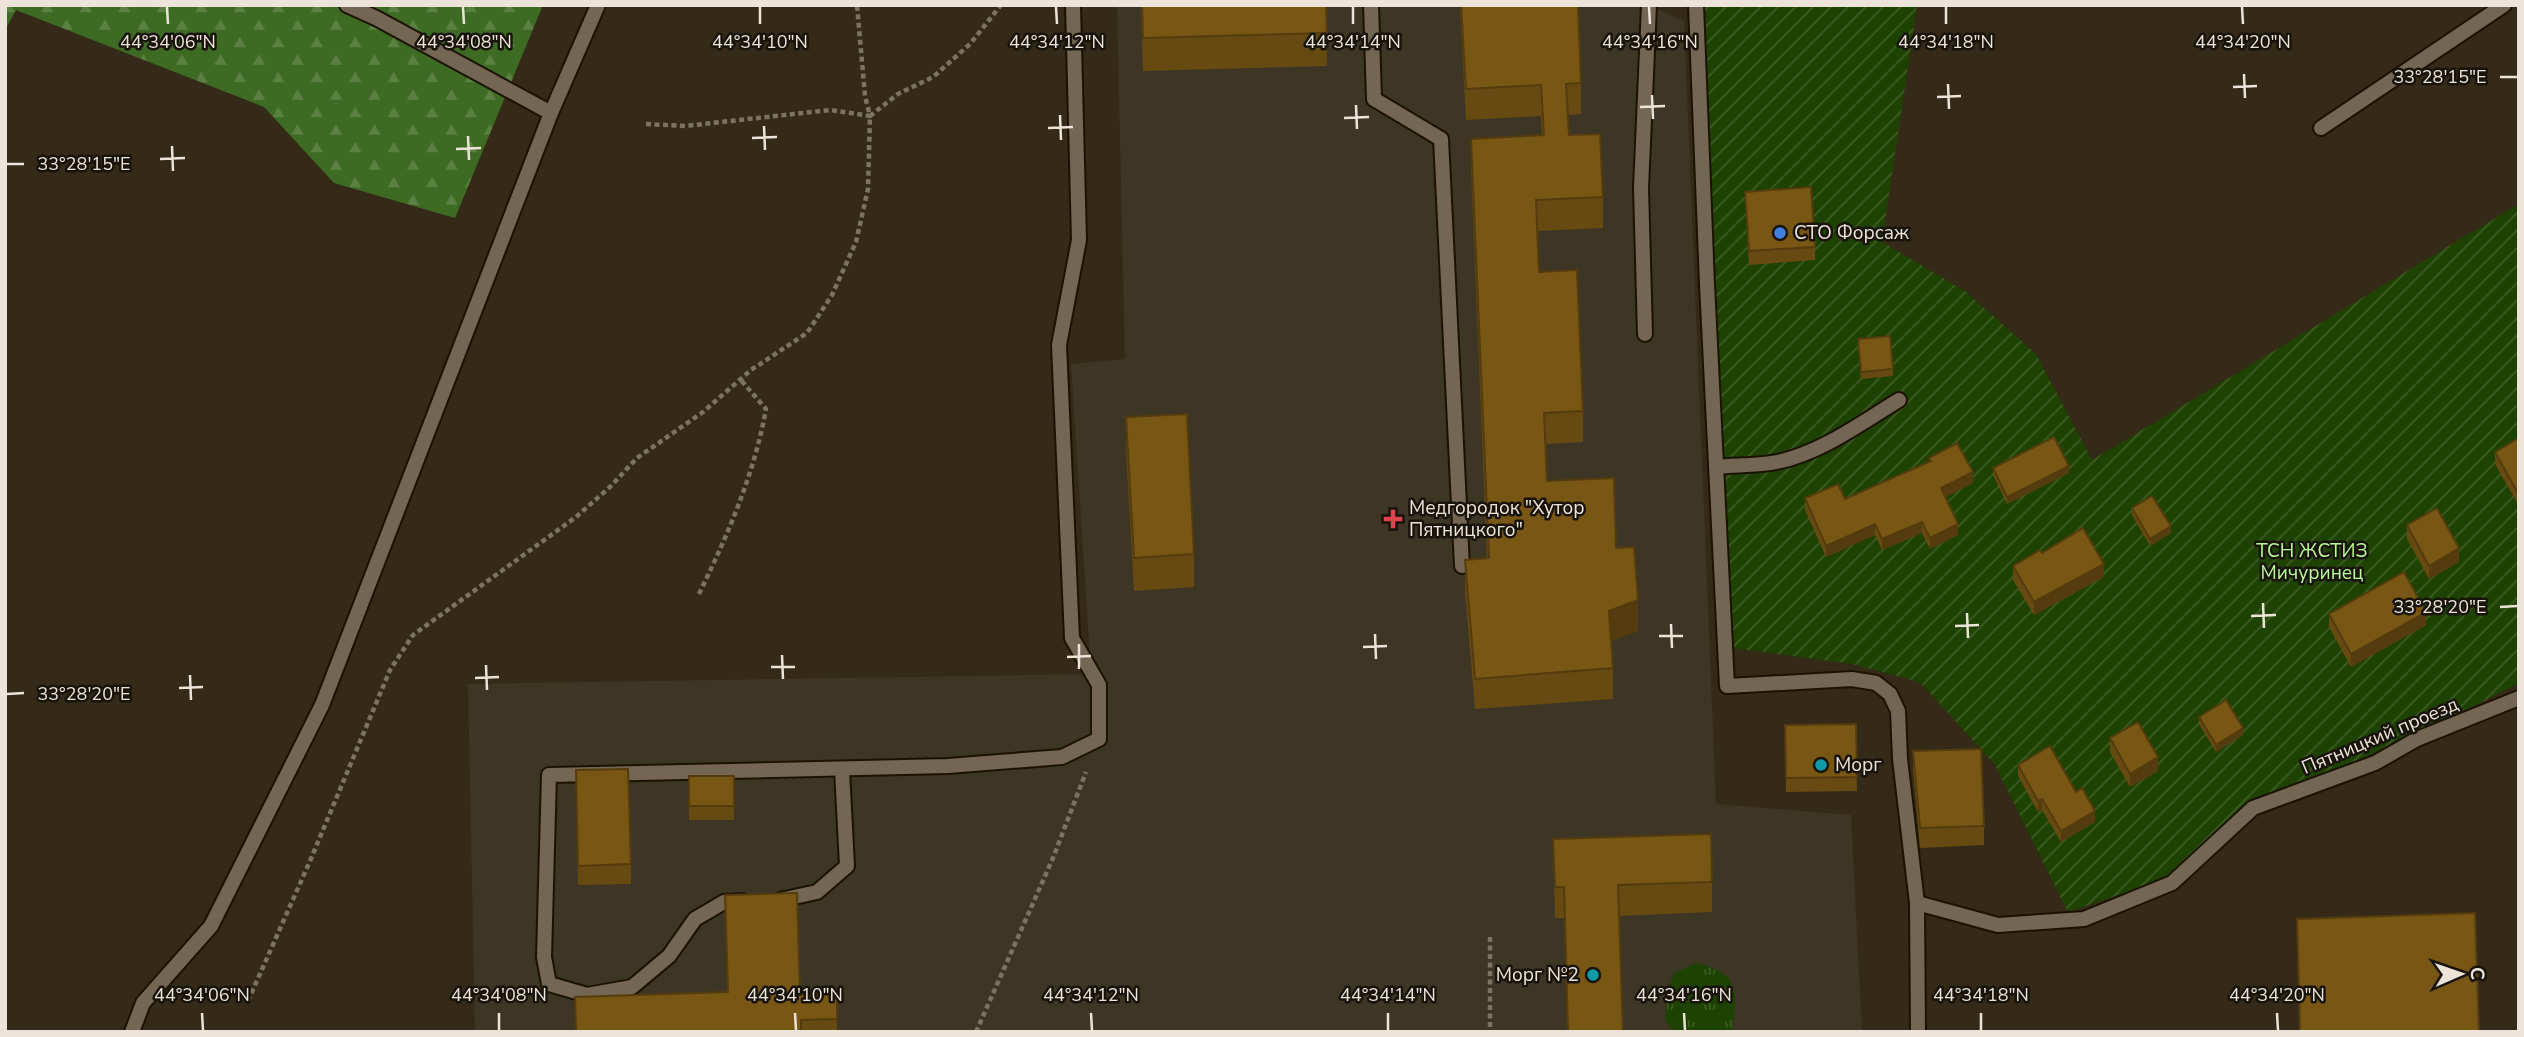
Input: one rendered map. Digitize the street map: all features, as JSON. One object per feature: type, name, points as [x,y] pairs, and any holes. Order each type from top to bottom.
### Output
[{"type":"lane","points":[[347,5],[551,113]]},
{"type":"lane","points":[[132,1032],[143,1003],[211,926],[322,705],[551,113],[598,5]]},
{"type":"lane","points":[[842,770],[847,866],[817,892],[777,901],[724,902],[695,919],[669,956],[632,987],[587,995],[549,984],[544,957],[549,775],[948,766],[1062,757],[1099,739],[1099,685],[1072,638],[1059,345],[1079,240],[1073,5]]},
{"type":"lane","points":[[1371,5],[1374,99],[1441,139],[1462,566]]},
{"type":"lane","points":[[1645,334],[1641,188],[1649,5]]},
{"type":"lane","points":[[1696,5],[1727,686],[1852,679],[1876,683],[1890,694],[1898,711],[1900,759],[1917,903],[1918,1032]]},
{"type":"lane","points":[[2321,128],[2504,5]]},
{"type":"lane","points":[[1716,467],[1777,462],[1808,453],[1899,400]]},
{"type":"lane","name":"Пятницкий проезд","points":[[1917,903],[1998,925],[2084,919],[2172,883],[2253,808],[2375,763],[2417,739],[2519,698]]},
{"type":"path","points":[[248,1001],[390,670],[413,635],[576,517],[637,458],[703,412],[740,379],[807,333],[832,295],[856,242],[868,189],[870,117],[865,96],[857,5]]},
{"type":"path","points":[[646,124],[685,126],[831,110],[870,117],[898,94],[933,77],[970,44],[1001,5]]},
{"type":"path","points":[[699,594],[734,521],[760,440],[766,409],[740,379]]},
{"type":"path","points":[[976,1032],[1053,858],[1099,739]]},
{"type":"path","points":[[1490,937],[1490,1032]]},
{"type":"shaded area","name":"Медгородок \"Хутор Пятницкого\"","points":[[1117,5],[1648,5],[1684,21],[1716,804],[1851,815],[1862,1032],[475,1032],[468,684],[1091,674],[1071,364],[1125,359]]},
{"type":"green space","points":[[5,5],[543,5],[455,218],[334,183],[264,107],[16,10],[5,30]]},
{"type":"green space","name":"ТСН ЖСТИЗ Мичуринец","points":[[1688,5],[1917,5],[1882,242],[1965,291],[2036,354],[2092,460],[2519,204],[2519,683],[2371,758],[2249,803],[2166,879],[2068,912],[1995,765],[1920,682],[1852,664],[1718,646]]},
{"type":"green space","points":[[1696,963],[1720,972],[1733,986],[1735,1006],[1731,1032],[1675,1032],[1665,1021],[1667,993],[1674,973]]},
{"type":"building","points":[[1142,5],[1326,5],[1327,33],[1143,38]]},
{"type":"building","points":[[1461,5],[1578,5],[1581,83],[1566,84],[1569,135],[1600,134],[1603,197],[1536,200],[1539,272],[1577,270],[1583,411],[1544,413],[1547,481],[1614,478],[1616,548],[1634,547],[1638,600],[1609,611],[1613,668],[1475,679],[1465,560],[1489,558],[1471,139],[1544,135],[1541,85],[1466,89]]},
{"type":"building","name":"СТО Форсаж","points":[[1811,187],[1815,247],[1749,251],[1745,192]]},
{"type":"building","points":[[1890,336],[1893,369],[1861,372],[1858,339]]},
{"type":"building","points":[[1187,414],[1194,554],[1134,558],[1126,417]]},
{"type":"building","points":[[2054,437],[2069,466],[2007,497],[1993,468]]},
{"type":"building","points":[[2519,438],[2519,495],[2495,452]]},
{"type":"building","points":[[1957,443],[1973,472],[1941,488],[1958,524],[1930,538],[1922,522],[1882,539],[1875,524],[1826,546],[1805,498],[1838,484],[1845,499],[1931,461],[1929,458]]},
{"type":"building","points":[[2152,496],[2171,526],[2150,539],[2132,508]]},
{"type":"building","points":[[2437,508],[2459,548],[2429,566],[2407,525]]},
{"type":"building","points":[[2083,528],[2104,564],[2034,602],[2013,566],[2040,550],[2042,553]]},
{"type":"building","points":[[2404,572],[2426,612],[2351,654],[2329,614]]},
{"type":"building","points":[[2226,700],[2243,728],[2216,745],[2199,717]]},
{"type":"building","points":[[2138,722],[2158,757],[2130,774],[2110,738]]},
{"type":"building","name":"Морг","points":[[1856,724],[1857,777],[1786,778],[1785,725]]},
{"type":"building","points":[[2050,746],[2076,792],[2082,788],[2095,811],[2061,831],[2042,799],[2038,801],[2018,765]]},
{"type":"building","points":[[1981,749],[1984,826],[1920,828],[1913,751]]},
{"type":"building","points":[[628,769],[631,864],[578,866],[576,770]]},
{"type":"building","points":[[689,776],[734,776],[734,806],[689,806]]},
{"type":"building","name":"Морг №2","points":[[1711,834],[1712,882],[1618,885],[1623,1032],[1568,1032],[1564,887],[1555,887],[1553,839]]},
{"type":"building","points":[[797,893],[800,995],[837,994],[837,1019],[801,1020],[801,1032],[576,1032],[575,997],[728,992],[725,895]]},
{"type":"building","points":[[2475,913],[2479,1032],[2300,1032],[2297,919]]},
{"type":"place","name":"СТО Форсаж","points":[[1780,233]]},
{"type":"place","name":"Медгородок \"Хутор Пятницкого\"","points":[[1393,519]]},
{"type":"place","name":"Морг","points":[[1821,765]]},
{"type":"place","name":"Морг №2","points":[[1593,975]]}]
